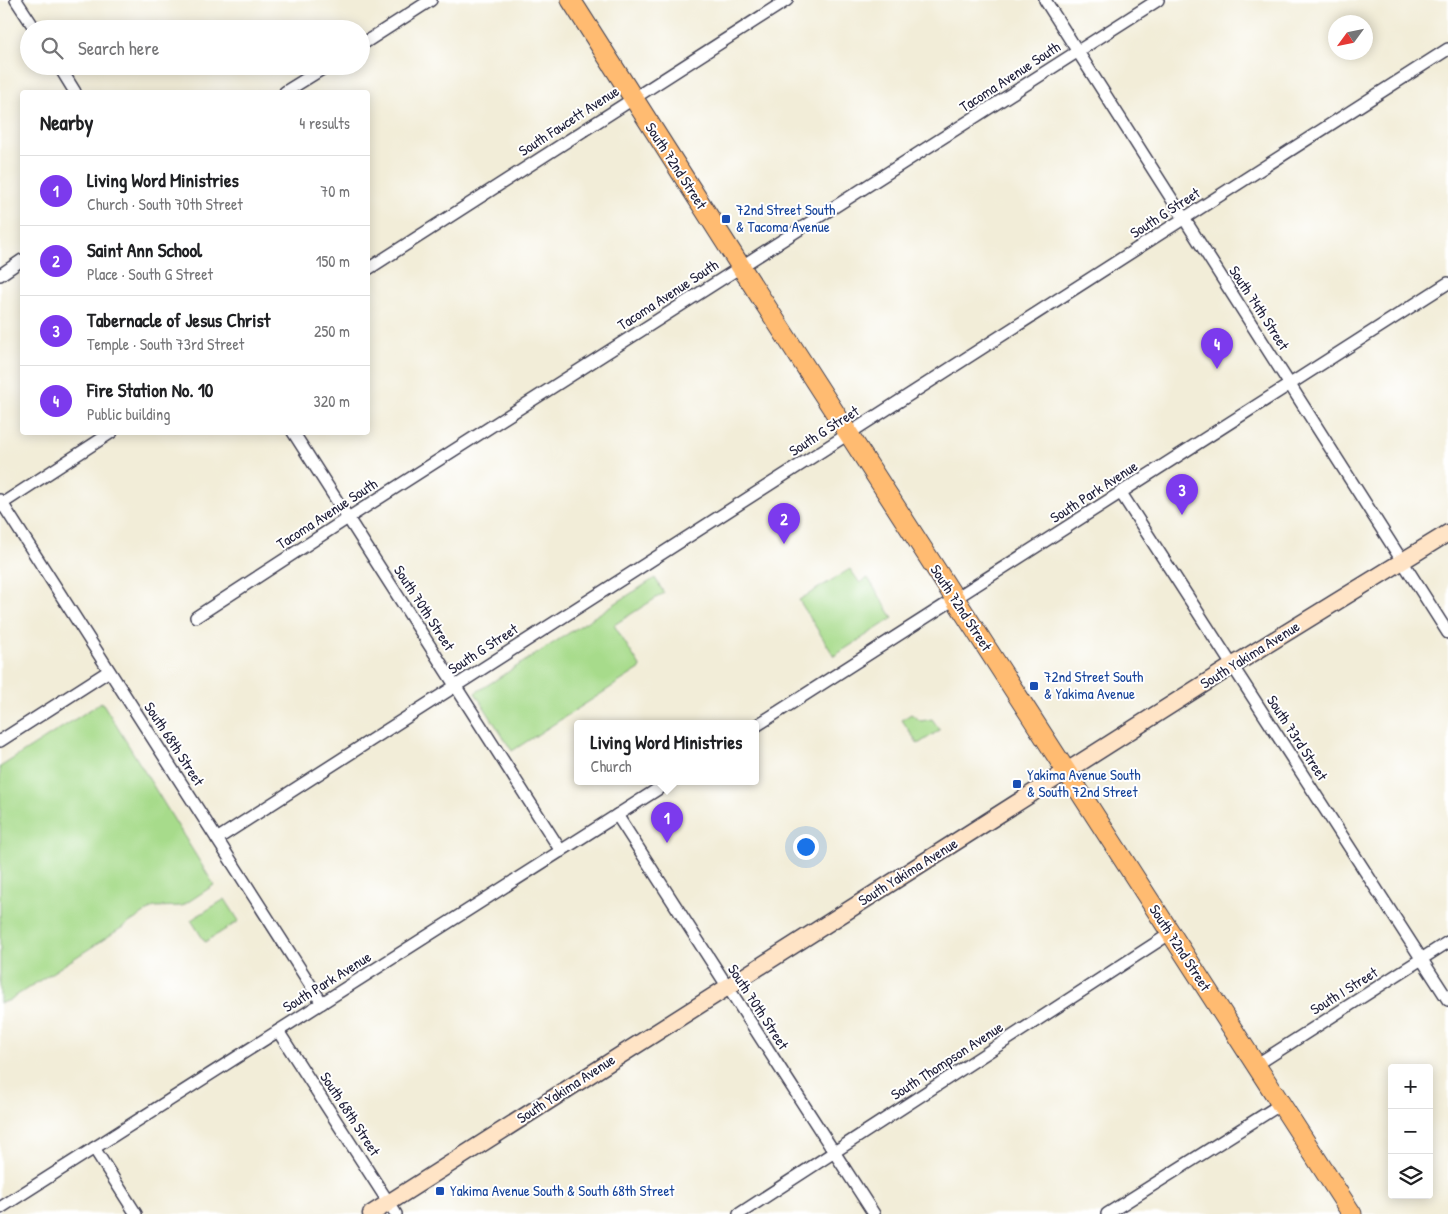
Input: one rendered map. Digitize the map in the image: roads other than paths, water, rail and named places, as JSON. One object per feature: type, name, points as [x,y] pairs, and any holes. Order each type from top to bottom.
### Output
[{"type":"main road","name":"South 72nd Street","points":[[571,0],[740,267],[1352,1214]]},
{"type":"main road","name":"South Yakima Avenue","points":[[370,1214],[392,1208],[727,987],[1232,666],[1448,533]]},
{"type":"street","points":[[16,0],[29,20]]},
{"type":"street","points":[[370,38],[430,0]]},
{"type":"street","name":"South Fawcett Avenue","points":[[370,268],[787,0]]},
{"type":"street","name":"South 74th Street","points":[[1046,0],[1448,633]]},
{"type":"street","name":"Tacoma Avenue South","points":[[196,617],[1158,0]]},
{"type":"street","name":"South G Street","points":[[216,839],[1448,49]]},
{"type":"street","points":[[64,75],[74,90]]},
{"type":"street","points":[[289,90],[313,75]]},
{"type":"street","points":[[0,274],[20,261]]},
{"type":"street","name":"South Park Avenue","points":[[759,724],[1448,283]]},
{"type":"street","points":[[1,503],[107,435]]},
{"type":"street","name":"South 70th Street","points":[[295,435],[561,851]]},
{"type":"street","name":"South 73rd Street","points":[[1121,493],[1448,1000]]},
{"type":"street","name":"South 68th Street","points":[[1,503],[322,1003]]},
{"type":"street","points":[[0,741],[109,671]]},
{"type":"street","name":"South Park Avenue","points":[[0,1208],[664,785]]},
{"type":"street","name":"South 70th Street","points":[[617,815],[874,1214]]},
{"type":"street","name":"South Thompson Avenue","points":[[739,1214],[1171,933]]},
{"type":"street","name":"South I Street","points":[[1256,1065],[1448,942]]},
{"type":"street","name":"South 68th Street","points":[[278,1031],[392,1208]]},
{"type":"street","points":[[1107,1214],[1281,1104]]},
{"type":"street","points":[[94,1148],[136,1214]]},
{"type":"place","name":"72nd Street South & Tacoma Avenue","points":[[726,219]]},
{"type":"place","name":"Fire Station No. 10","points":[[1217,369]]},
{"type":"place","name":"Tabernacle of Jesus Christ","points":[[1182,515]]},
{"type":"place","name":"Saint Ann School","points":[[784,544]]},
{"type":"place","name":"72nd Street South & Yakima Avenue","points":[[1034,686]]},
{"type":"place","name":"Yakima Avenue South & South 72nd Street","points":[[1017,784]]},
{"type":"place","name":"Living Word Ministries","points":[[667,843]]},
{"type":"place","name":"Yakima Avenue South & South 68th Street","points":[[440,1191]]}]
